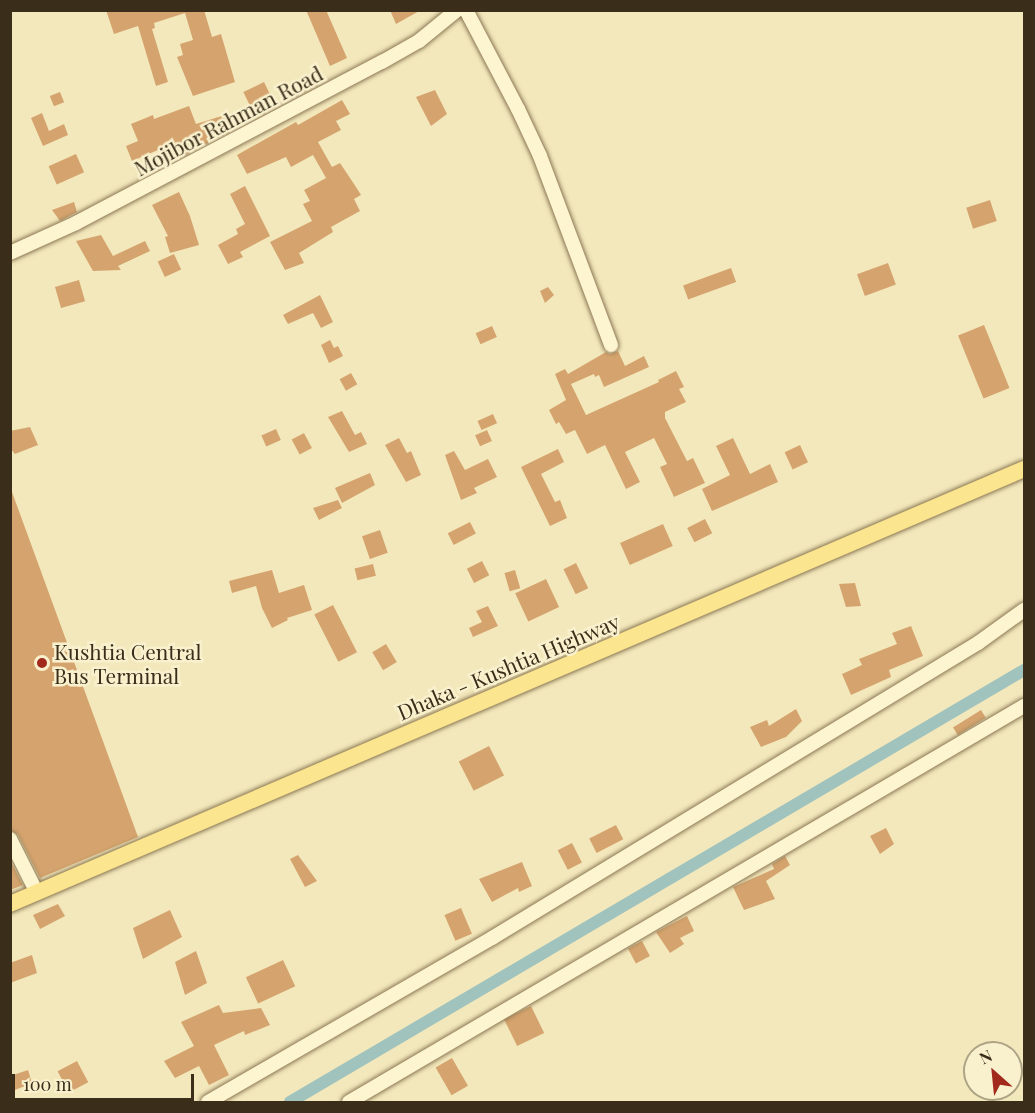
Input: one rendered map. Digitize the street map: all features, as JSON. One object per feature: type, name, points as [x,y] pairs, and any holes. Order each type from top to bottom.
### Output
[{"type":"main road","name":"Dhaka - Kushtia Highway","points":[[10,904],[1024,470]]},
{"type":"street","name":"Mojibor Rahman Road","points":[[10,253],[76,223],[382,62],[419,41],[457,10]]},
{"type":"street","points":[[466,10],[540,156],[611,345]]},
{"type":"street","points":[[208,1102],[523,920],[978,643],[1024,610]]},
{"type":"street","points":[[349,1102],[1024,706]]},
{"type":"street","points":[[10,839],[37,893]]},
{"type":"building","points":[[106,10],[204,10],[212,37],[221,34],[235,82],[193,96],[177,57],[183,55],[180,44],[193,40],[185,13],[154,23],[155,28],[152,29],[168,82],[156,86],[138,26],[114,34]]},
{"type":"building","points":[[306,10],[326,10],[347,58],[330,66]]},
{"type":"building","points":[[390,10],[421,10],[396,24]]},
{"type":"building","points":[[264,82],[276,107],[256,117],[243,92]]},
{"type":"building","points":[[435,90],[447,114],[431,126],[416,97]]},
{"type":"building","points":[[60,92],[64,102],[54,106],[50,96]]},
{"type":"building","points":[[342,100],[350,114],[336,121],[341,130],[318,142],[332,167],[340,163],[361,195],[354,199],[360,211],[331,227],[333,232],[299,253],[304,263],[285,270],[270,242],[312,221],[303,204],[310,201],[304,190],[326,178],[313,155],[291,167],[286,157],[247,174],[237,155],[296,122],[298,125]]},
{"type":"building","points":[[189,106],[196,124],[225,115],[230,132],[171,162],[165,147],[132,161],[126,146],[138,141],[131,124],[153,115],[154,119]]},
{"type":"building","points":[[42,113],[49,131],[64,124],[68,135],[43,146],[31,118]]},
{"type":"building","points":[[76,154],[84,172],[57,184],[49,166]]},
{"type":"building","points":[[245,186],[270,236],[240,252],[243,257],[228,264],[218,245],[238,234],[236,229],[245,224],[230,194]]},
{"type":"building","points":[[179,192],[190,216],[199,245],[170,253],[165,237],[168,236],[152,205]]},
{"type":"building","points":[[990,200],[997,221],[973,229],[966,208]]},
{"type":"building","points":[[74,202],[77,212],[60,221],[52,210]]},
{"type":"building","points":[[101,235],[113,256],[145,241],[150,251],[118,266],[121,270],[93,271],[76,241]]},
{"type":"building","points":[[174,254],[181,269],[165,277],[158,262]]},
{"type":"building","points":[[888,263],[896,285],[865,296],[857,274]]},
{"type":"building","points":[[731,268],[736,282],[688,300],[683,285]]},
{"type":"building","points":[[79,280],[85,301],[61,308],[55,287]]},
{"type":"building","points":[[548,287],[554,295],[545,303],[540,291]]},
{"type":"building","points":[[320,295],[333,322],[321,328],[313,313],[288,324],[283,315]]},
{"type":"building","points":[[984,325],[1009,388],[984,399],[958,335]]},
{"type":"building","points":[[492,326],[497,337],[480,344],[476,333]]},
{"type":"building","points":[[330,340],[334,348],[338,346],[343,356],[329,363],[321,345]]},
{"type":"building","points":[[618,351],[625,366],[644,356],[649,367],[604,387],[599,375],[595,377],[594,374],[571,384],[586,415],[659,382],[658,380],[676,371],[684,387],[679,389],[686,402],[665,412],[665,418],[687,461],[693,458],[705,483],[674,497],[660,467],[667,464],[654,438],[625,452],[640,482],[626,489],[605,445],[587,454],[575,430],[566,434],[559,422],[556,424],[549,410],[566,400],[555,374],[565,369],[568,374],[606,352],[610,354]]},
{"type":"building","points":[[351,373],[357,384],[346,391],[340,379]]},
{"type":"building","points":[[342,411],[355,435],[361,432],[367,444],[349,452],[328,417]]},
{"type":"building","points":[[493,414],[497,423],[482,430],[477,421]]},
{"type":"building","points":[[30,427],[38,445],[15,454],[10,448],[10,431]]},
{"type":"building","points":[[276,429],[281,440],[266,446],[261,436]]},
{"type":"building","points":[[487,430],[492,441],[480,446],[475,435]]},
{"type":"building","points":[[304,433],[312,448],[300,455],[292,440]]},
{"type":"building","points":[[399,438],[407,453],[411,451],[421,475],[406,482],[385,445]]},
{"type":"building","points":[[733,438],[750,474],[770,464],[778,482],[712,511],[702,489],[730,475],[716,446]]},
{"type":"building","points":[[800,445],[808,462],[793,469],[785,452]]},
{"type":"building","points":[[558,449],[564,462],[541,474],[555,502],[560,500],[567,518],[550,526],[521,467]]},
{"type":"building","points":[[454,451],[465,470],[488,459],[497,477],[474,488],[477,493],[461,500],[445,455]]},
{"type":"building","points":[[370,473],[375,485],[342,503],[335,488]]},
{"type":"building","name":"Kushtia Central Bus Terminal","points":[[12,492],[138,837],[40,878],[18,835],[10,830]]},
{"type":"building","points":[[338,500],[342,508],[319,520],[313,508]]},
{"type":"building","points":[[705,519],[712,533],[694,542],[687,528]]},
{"type":"building","points":[[470,522],[476,534],[454,545],[448,533]]},
{"type":"building","points":[[663,524],[673,546],[630,565],[620,543]]},
{"type":"building","points":[[380,530],[388,553],[370,559],[362,536]]},
{"type":"building","points":[[482,561],[489,575],[474,583],[467,569]]},
{"type":"building","points":[[576,563],[588,588],[576,594],[563,569]]},
{"type":"building","points":[[373,564],[376,576],[357,580],[355,569]]},
{"type":"building","points":[[272,570],[279,593],[304,585],[312,610],[287,618],[288,620],[272,628],[262,608],[256,586],[232,593],[229,581]]},
{"type":"building","points":[[515,570],[520,588],[510,591],[504,573]]},
{"type":"building","points":[[546,579],[559,607],[528,621],[515,593]]},
{"type":"building","points":[[855,583],[861,606],[846,607],[839,584]]},
{"type":"building","points":[[333,605],[357,652],[338,662],[314,615]]},
{"type":"building","points":[[488,606],[498,626],[473,637],[469,628],[482,622],[476,611]]},
{"type":"building","points":[[911,626],[923,656],[889,670],[891,677],[851,695],[842,674],[862,665],[859,659],[897,644],[892,633]]},
{"type":"building","points":[[386,644],[397,662],[383,670],[372,652]]},
{"type":"building","points":[[796,709],[802,721],[786,737],[761,747],[750,727],[767,720],[769,726]]},
{"type":"building","points":[[981,710],[986,718],[958,735],[953,727]]},
{"type":"building","points":[[489,746],[504,775],[474,791],[459,761]]},
{"type":"building","points":[[616,825],[623,839],[597,853],[589,839]]},
{"type":"building","points":[[886,828],[894,844],[880,854],[870,836]]},
{"type":"building","points":[[572,843],[582,863],[568,870],[558,850]]},
{"type":"building","points":[[298,855],[317,881],[305,887],[290,859]]},
{"type":"building","points":[[785,856],[790,865],[766,881],[775,899],[744,910],[733,887],[774,869],[772,864]]},
{"type":"building","points":[[10,860],[23,885],[10,890]]},
{"type":"building","points":[[522,862],[532,886],[519,892],[518,888],[492,902],[479,879]]},
{"type":"building","points":[[58,904],[65,916],[40,929],[33,915]]},
{"type":"building","points":[[461,908],[472,934],[455,941],[444,915]]},
{"type":"building","points":[[170,910],[182,937],[143,959],[133,928]]},
{"type":"building","points":[[687,916],[694,931],[680,938],[684,944],[670,953],[656,932]]},
{"type":"building","points":[[642,941],[650,956],[636,964],[628,949]]},
{"type":"building","points":[[196,951],[207,983],[185,995],[175,962]]},
{"type":"building","points":[[32,955],[37,973],[10,983],[10,963]]},
{"type":"building","points":[[283,960],[295,986],[258,1004],[246,977]]},
{"type":"building","points":[[219,1005],[223,1013],[261,1008],[270,1025],[245,1035],[244,1031],[214,1045],[229,1075],[209,1085],[199,1066],[175,1078],[164,1061],[194,1046],[181,1022]]},
{"type":"building","points":[[531,1006],[544,1033],[517,1046],[504,1019]]},
{"type":"building","points":[[452,1058],[468,1086],[452,1095],[436,1068]]},
{"type":"building","points":[[77,1061],[88,1082],[69,1093],[58,1071]]},
{"type":"building","points":[[28,1070],[32,1083],[10,1092],[10,1076]]},
{"type":"waterway","points":[[290,1102],[1024,670]]},
{"type":"place","name":"Kushtia Central Bus Terminal","points":[[42,663]]}]
